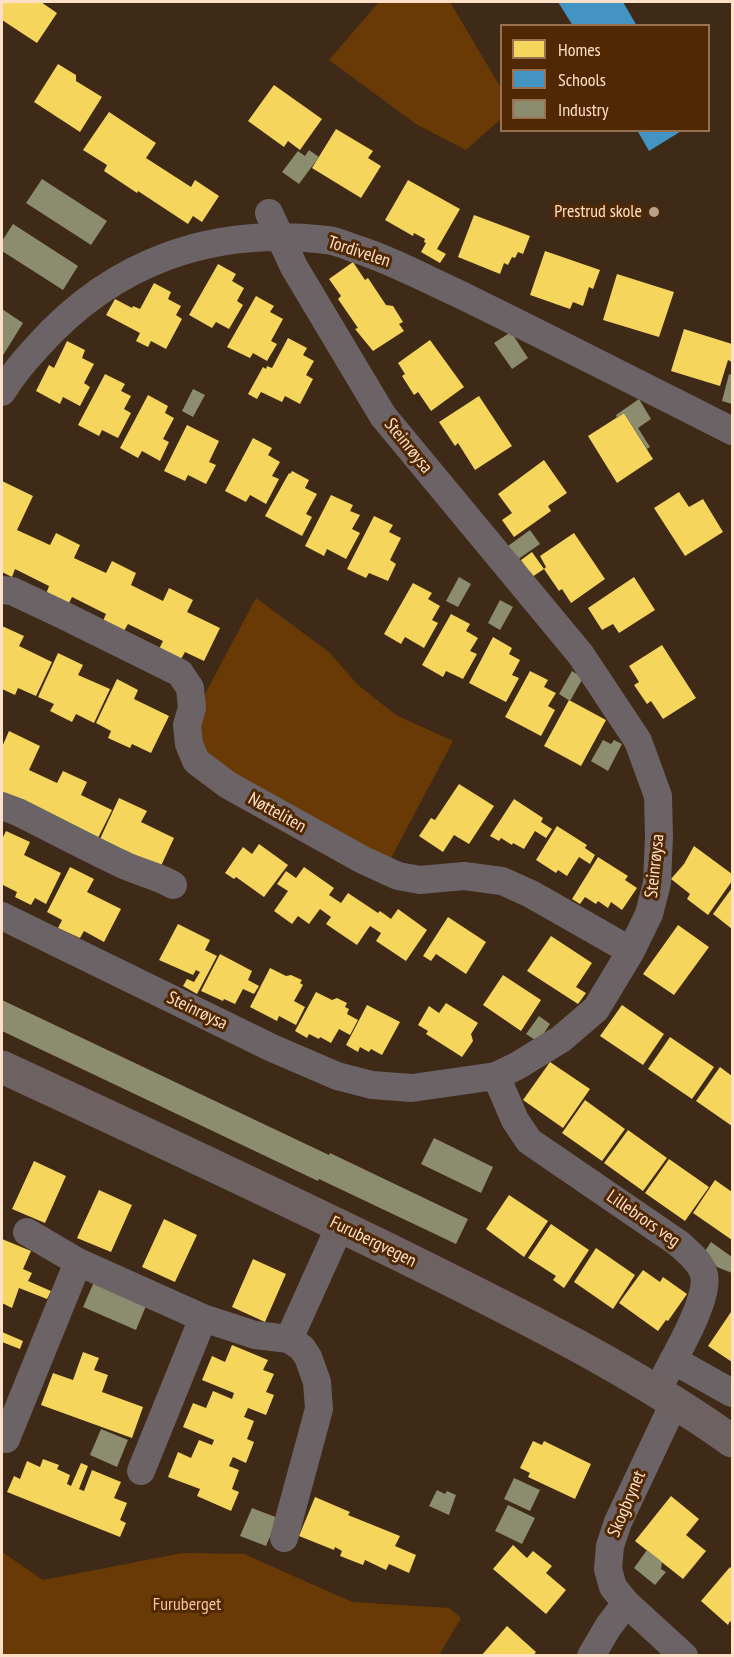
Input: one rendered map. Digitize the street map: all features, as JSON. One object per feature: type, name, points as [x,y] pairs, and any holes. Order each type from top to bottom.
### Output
[{"type":"main road","name":"Furubergvegen","points":[[2,1067],[226,1170],[520,1314],[666,1396],[732,1441]]},
{"type":"street","name":"Tordivelen","points":[[2,393],[10,377],[57,324],[82,303],[121,277],[166,256],[274,226],[379,256],[732,431]]},
{"type":"street","name":"Steinrøysa","points":[[2,916],[272,1048],[337,1076],[372,1085],[412,1088],[496,1076],[561,1039],[596,1009],[631,951],[649,914],[657,883],[658,796],[638,741],[580,655],[383,416],[294,267],[274,226]]},
{"type":"street","name":"Nøtteliten","points":[[2,590],[12,591],[180,673],[190,688],[192,708],[188,725],[189,744],[196,761],[228,785],[363,860],[398,876],[420,880],[464,876],[502,881],[531,894],[631,951]]},
{"type":"street","points":[[2,806],[123,865],[143,874],[162,878],[173,885]]},
{"type":"street","name":"Lillebrors veg","points":[[496,1076],[515,1120],[529,1141],[678,1243],[694,1257],[704,1275],[704,1291],[696,1314],[672,1360],[666,1396]]},
{"type":"street","points":[[290,1339],[340,1226]]},
{"type":"street","points":[[27,1232],[78,1262],[203,1318],[255,1335],[290,1339],[302,1348],[308,1357],[317,1382],[319,1409],[284,1538]]},
{"type":"street","points":[[6,1439],[78,1262]]},
{"type":"street","points":[[141,1471],[203,1318]]},
{"type":"street","points":[[672,1360],[732,1393]]},
{"type":"street","name":"Skogbrynet","points":[[666,1396],[610,1546],[608,1569],[613,1587],[626,1603],[684,1656]]},
{"type":"street","points":[[591,1656],[626,1603]]},
{"type":"green space","points":[[379,2],[450,2],[500,86],[500,120],[466,150],[416,124],[329,60]]},
{"type":"green space","points":[[256,598],[329,652],[358,685],[396,715],[453,741],[388,864],[228,775],[202,747],[198,717],[204,696]]},
{"type":"green space","name":"Furuberget","points":[[2,1552],[43,1580],[183,1553],[244,1554],[352,1602],[449,1608],[461,1618],[439,1655],[2,1655]]},
{"type":"building: Homes","points":[[2,2],[41,2],[57,13],[37,43],[2,20]]},
{"type":"building: Homes","points":[[58,64],[76,75],[76,81],[102,97],[80,132],[34,102]]},
{"type":"building: Homes","points":[[274,85],[322,119],[300,150],[288,141],[284,147],[248,121]]},
{"type":"building: Homes","points":[[109,112],[156,143],[146,158],[191,187],[195,180],[219,196],[202,222],[193,216],[188,224],[104,171],[107,165],[83,150]]},
{"type":"building: Homes","points":[[336,129],[373,151],[368,158],[381,166],[361,198],[312,168]]},
{"type":"building: Homes","points":[[408,180],[460,209],[437,249],[446,254],[440,263],[421,252],[426,243],[425,239],[414,233],[413,236],[385,220]]},
{"type":"building: Homes","points":[[474,215],[530,236],[523,254],[518,252],[508,265],[504,263],[500,274],[458,257]]},
{"type":"building: Homes","points":[[545,251],[600,270],[593,289],[589,287],[583,306],[573,302],[570,309],[530,295]]},
{"type":"building: Homes","points":[[353,262],[365,280],[368,278],[386,305],[393,306],[403,322],[399,324],[404,331],[373,351],[355,329],[358,328],[338,299],[341,296],[329,279]]},
{"type":"building: Homes","points":[[218,264],[236,274],[232,281],[244,288],[237,301],[243,305],[229,329],[216,322],[212,328],[189,315]]},
{"type":"building: Homes","points":[[617,274],[674,292],[659,337],[603,320]]},
{"type":"building: Homes","points":[[154,283],[171,292],[168,299],[181,306],[176,315],[182,319],[166,349],[151,341],[148,347],[136,341],[140,333],[106,315],[115,299],[132,308],[133,306],[140,309]]},
{"type":"building: Homes","points":[[256,296],[274,306],[270,312],[283,319],[271,341],[277,344],[267,361],[253,353],[250,358],[227,347]]},
{"type":"building: Homes","points":[[684,329],[732,344],[732,362],[728,360],[720,386],[671,371]]},
{"type":"building: Homes","points":[[288,338],[307,348],[303,355],[314,361],[306,375],[313,379],[300,404],[285,396],[282,402],[261,392],[257,399],[248,394],[263,367],[272,368]]},
{"type":"building: Homes","points":[[430,340],[464,387],[431,411],[418,392],[414,395],[402,376],[405,374],[398,363]]},
{"type":"building: Homes","points":[[67,341],[85,350],[82,358],[94,364],[84,383],[90,387],[80,406],[63,397],[60,404],[36,391],[49,365],[54,368]]},
{"type":"building: Homes","points":[[105,374],[125,384],[121,391],[131,396],[124,409],[131,413],[118,438],[102,430],[99,436],[78,425]]},
{"type":"building: Homes","points":[[148,395],[168,406],[165,413],[174,418],[163,439],[169,442],[160,461],[142,451],[138,458],[120,448]]},
{"type":"building: Homes","points":[[479,396],[512,446],[475,470],[458,443],[455,446],[439,422]]},
{"type":"building: Homes","points":[[624,413],[653,459],[617,483],[588,436]]},
{"type":"building: Homes","points":[[187,425],[219,441],[209,462],[216,465],[206,484],[188,475],[185,481],[164,471]]},
{"type":"building: Homes","points":[[253,438],[272,448],[268,455],[280,462],[272,476],[279,479],[266,504],[250,495],[246,502],[225,491]]},
{"type":"building: Homes","points":[[544,460],[567,493],[548,506],[551,511],[514,537],[502,520],[512,513],[498,494]]},
{"type":"building: Homes","points":[[292,471],[309,480],[305,488],[317,494],[306,514],[312,517],[302,536],[265,516]]},
{"type":"building: Homes","points":[[2,481],[33,496],[17,530],[50,545],[56,533],[80,545],[74,558],[106,573],[112,561],[136,573],[131,585],[163,601],[169,588],[193,600],[187,612],[220,628],[204,661],[185,652],[181,659],[159,649],[163,641],[128,624],[124,631],[103,621],[106,614],[72,597],[68,605],[46,594],[49,586],[15,569],[12,577],[2,572]]},
{"type":"building: Homes","points":[[679,492],[689,507],[703,499],[723,532],[685,556],[654,508]]},
{"type":"building: Homes","points":[[331,495],[353,505],[350,511],[360,515],[352,529],[360,533],[346,559],[327,549],[324,556],[305,546]]},
{"type":"building: Homes","points":[[374,516],[393,525],[389,532],[401,538],[390,560],[396,564],[388,581],[369,573],[366,578],[347,569]]},
{"type":"building: Homes","points":[[574,533],[605,579],[571,603],[562,589],[559,591],[544,569],[546,567],[540,556]]},
{"type":"building: Homes","points":[[532,552],[544,569],[532,577],[521,560]]},
{"type":"building: Homes","points":[[634,577],[655,610],[619,633],[613,624],[602,630],[588,608]]},
{"type":"building: Homes","points":[[413,583],[432,593],[428,599],[440,606],[432,620],[438,623],[424,648],[405,637],[401,644],[384,634]]},
{"type":"building: Homes","points":[[451,614],[470,624],[466,631],[478,638],[470,651],[477,654],[463,679],[446,671],[443,677],[422,665]]},
{"type":"building: Homes","points":[[2,626],[24,636],[19,646],[52,662],[36,696],[18,688],[15,695],[2,689]]},
{"type":"building: Homes","points":[[493,637],[512,648],[509,654],[520,660],[512,675],[519,678],[506,702],[469,683]]},
{"type":"building: Homes","points":[[662,645],[696,698],[663,719],[651,701],[647,704],[634,685],[639,682],[629,666]]},
{"type":"building: Homes","points":[[58,653],[83,665],[78,675],[110,689],[94,723],[76,714],[72,722],[50,711],[54,704],[38,697]]},
{"type":"building: Homes","points":[[530,671],[548,680],[544,687],[556,693],[548,706],[555,710],[541,736],[505,717]]},
{"type":"building: Homes","points":[[117,679],[138,690],[134,699],[169,716],[151,753],[132,744],[130,748],[108,738],[111,731],[96,723]]},
{"type":"building: Homes","points":[[569,700],[606,720],[581,766],[544,746]]},
{"type":"building: Homes","points":[[9,731],[40,746],[29,770],[57,783],[63,771],[87,782],[81,795],[112,810],[97,840],[2,794],[2,747]]},
{"type":"building: Homes","points":[[459,784],[494,806],[469,844],[454,835],[443,852],[419,836],[431,818],[435,820]]},
{"type":"building: Homes","points":[[119,798],[147,811],[141,822],[174,838],[160,868],[100,839]]},
{"type":"building: Homes","points":[[514,799],[543,818],[541,822],[552,829],[546,838],[535,831],[524,849],[501,838],[499,841],[490,836]]},
{"type":"building: Homes","points":[[557,826],[587,845],[585,848],[595,855],[590,864],[579,857],[567,876],[558,870],[556,873],[536,860]]},
{"type":"building: Homes","points":[[6,831],[30,842],[24,855],[61,873],[46,904],[35,898],[31,905],[15,897],[17,892],[3,885],[2,839]]},
{"type":"building: Homes","points":[[259,844],[288,865],[264,897],[236,877],[234,879],[225,873],[243,847],[252,854]]},
{"type":"building: Homes","points":[[694,846],[732,874],[732,881],[708,915],[687,899],[690,894],[671,879],[684,864]]},
{"type":"building: Homes","points":[[598,857],[628,876],[625,880],[637,888],[622,910],[611,902],[608,908],[598,901],[596,904],[585,897],[580,904],[572,899]]},
{"type":"building: Homes","points":[[70,867],[94,879],[87,892],[121,909],[104,942],[84,931],[80,938],[58,928],[62,920],[47,912]]},
{"type":"building: Homes","points":[[304,867],[334,888],[329,895],[341,903],[348,893],[391,919],[398,909],[427,930],[406,961],[376,941],[381,933],[370,926],[357,945],[326,924],[331,917],[320,909],[309,924],[298,916],[292,924],[274,911],[288,891],[277,884],[286,871],[296,878]]},
{"type":"building: Homes","points":[[732,888],[732,929],[713,914]]},
{"type":"building: Homes","points":[[448,917],[486,942],[466,974],[436,954],[431,961],[423,956]]},
{"type":"building: Homes","points":[[178,924],[210,940],[205,950],[217,956],[197,994],[183,986],[187,979],[194,982],[200,972],[196,970],[193,975],[159,960]]},
{"type":"building: Homes","points":[[678,925],[709,947],[674,995],[643,974]]},
{"type":"building: Homes","points":[[551,936],[592,963],[576,987],[586,993],[578,1004],[527,971]]},
{"type":"building: Homes","points":[[220,954],[252,971],[248,980],[259,986],[254,994],[243,989],[235,1004],[201,991]]},
{"type":"building: Homes","points":[[270,968],[286,976],[291,975],[302,980],[300,983],[303,985],[294,1001],[305,1007],[296,1025],[279,1016],[277,1021],[250,1007]]},
{"type":"building: Homes","points":[[503,975],[541,1000],[521,1031],[483,1005]]},
{"type":"building: Homes","points":[[316,992],[332,1000],[337,998],[347,1003],[345,1007],[349,1009],[347,1014],[358,1020],[350,1035],[339,1029],[331,1043],[309,1034],[307,1038],[295,1031]]},
{"type":"building: Homes","points":[[446,1003],[478,1023],[471,1034],[473,1041],[462,1057],[426,1034],[428,1031],[418,1025],[429,1006],[439,1013]]},
{"type":"building: Homes","points":[[367,1005],[400,1022],[382,1055],[371,1049],[369,1052],[360,1047],[358,1052],[346,1045]]},
{"type":"building: Homes","points":[[622,1005],[664,1034],[643,1065],[600,1036]]},
{"type":"building: Homes","points":[[670,1037],[714,1067],[692,1099],[648,1069]]},
{"type":"building: Homes","points":[[550,1062],[590,1089],[563,1128],[523,1100]]},
{"type":"building: Homes","points":[[720,1067],[732,1076],[732,1126],[696,1101]]},
{"type":"building: Homes","points":[[585,1100],[625,1129],[602,1161],[562,1133]]},
{"type":"building: Homes","points":[[628,1130],[667,1158],[643,1191],[604,1163]]},
{"type":"building: Homes","points":[[669,1159],[709,1187],[685,1221],[645,1193]]},
{"type":"building: Homes","points":[[34,1161],[66,1176],[45,1223],[12,1209]]},
{"type":"building: Homes","points":[[715,1180],[732,1192],[732,1240],[693,1213]]},
{"type":"building: Homes","points":[[99,1190],[132,1205],[111,1252],[77,1238]]},
{"type":"building: Homes","points":[[509,1195],[548,1221],[524,1257],[486,1229]]},
{"type":"building: Homes","points":[[164,1219],[197,1235],[175,1282],[142,1267]]},
{"type":"building: Homes","points":[[551,1224],[589,1250],[564,1288],[553,1280],[556,1276],[528,1258]]},
{"type":"building: Homes","points":[[2,1239],[31,1251],[23,1269],[32,1273],[28,1281],[51,1291],[47,1299],[19,1288],[12,1308],[2,1303]]},
{"type":"building: Homes","points":[[596,1248],[635,1275],[613,1309],[574,1282]]},
{"type":"building: Homes","points":[[253,1259],[286,1274],[265,1322],[232,1307]]},
{"type":"building: Homes","points":[[643,1270],[660,1282],[663,1277],[687,1294],[658,1331],[619,1303]]},
{"type":"building: Homes","points":[[732,1313],[732,1362],[708,1346]]},
{"type":"building: Homes","points":[[2,1332],[23,1341],[20,1349],[2,1342]]},
{"type":"building: Homes","points":[[232,1345],[268,1360],[263,1370],[274,1374],[266,1392],[274,1395],[266,1415],[248,1408],[244,1417],[254,1421],[247,1439],[254,1442],[246,1463],[233,1457],[229,1466],[239,1470],[232,1489],[239,1492],[231,1511],[197,1496],[200,1489],[168,1477],[178,1452],[191,1458],[199,1440],[212,1445],[214,1440],[183,1427],[193,1403],[206,1408],[213,1391],[232,1399],[234,1393],[202,1380],[212,1356],[225,1362]]},
{"type":"building: Homes","points":[[83,1352],[99,1358],[94,1370],[108,1375],[102,1392],[143,1407],[132,1438],[41,1405],[53,1373],[73,1380]]},
{"type":"building: Homes","points":[[533,1441],[542,1445],[544,1441],[591,1464],[575,1499],[528,1477],[530,1473],[520,1468]]},
{"type":"building: Homes","points":[[43,1459],[59,1465],[57,1469],[70,1475],[67,1484],[71,1486],[81,1463],[88,1466],[79,1489],[84,1491],[92,1470],[121,1482],[114,1498],[127,1503],[120,1520],[126,1523],[120,1537],[7,1492],[14,1476],[20,1479],[27,1461],[40,1467]]},
{"type":"building: Homes","points":[[671,1496],[699,1519],[686,1535],[706,1551],[683,1579],[635,1541]]},
{"type":"building: Homes","points":[[315,1497],[350,1512],[348,1515],[400,1536],[395,1546],[416,1555],[409,1573],[389,1564],[386,1570],[365,1560],[363,1565],[340,1556],[342,1551],[335,1547],[334,1550],[299,1536]]},
{"type":"building: Homes","points":[[513,1545],[527,1558],[533,1551],[552,1566],[546,1573],[566,1590],[546,1614],[493,1569]]},
{"type":"building: Homes","points":[[730,1567],[732,1570],[732,1624],[730,1621],[728,1625],[701,1601]]},
{"type":"building: Homes","points":[[507,1626],[536,1652],[533,1656],[481,1656]]},
{"type":"building: Schools","points":[[558,2],[623,2],[636,24],[572,24]]},
{"type":"building: Schools","points":[[638,132],[680,132],[649,151]]},
{"type":"building: Industry","points":[[309,150],[319,157],[299,184],[282,172],[298,151],[305,156]]},
{"type":"building: Industry","points":[[42,179],[107,221],[91,245],[26,203]]},
{"type":"building: Industry","points":[[13,224],[78,266],[63,290],[2,251],[2,241]]},
{"type":"building: Industry","points":[[2,309],[23,323],[2,357]]},
{"type":"building: Industry","points":[[511,332],[528,358],[512,369],[494,343]]},
{"type":"building: Industry","points":[[729,374],[732,375],[732,404],[722,401]]},
{"type":"building: Industry","points":[[193,389],[205,395],[193,417],[182,411]]},
{"type":"building: Industry","points":[[639,399],[651,419],[638,428],[650,447],[647,449],[624,413],[617,418],[616,415]]},
{"type":"building: Industry","points":[[530,530],[540,544],[517,560],[508,546]]},
{"type":"building: Industry","points":[[459,577],[471,584],[458,607],[446,601]]},
{"type":"building: Industry","points":[[500,600],[513,607],[500,630],[488,623]]},
{"type":"building: Industry","points":[[572,671],[583,678],[570,701],[559,694]]},
{"type":"building: Industry","points":[[603,740],[611,744],[614,740],[622,744],[608,771],[591,761]]},
{"type":"building: Industry","points":[[2,1000],[468,1219],[456,1244],[2,1031]]},
{"type":"building: Industry","points":[[539,1016],[550,1024],[538,1042],[526,1034]]},
{"type":"building: Industry","points":[[434,1138],[493,1167],[481,1193],[421,1164]]},
{"type":"building: Industry","points":[[711,1242],[732,1257],[732,1273],[717,1267],[705,1251]]},
{"type":"building: Industry","points":[[94,1282],[146,1306],[136,1330],[83,1307]]},
{"type":"building: Industry","points":[[101,1429],[128,1440],[117,1467],[90,1455]]},
{"type":"building: Industry","points":[[514,1478],[540,1490],[530,1511],[504,1499]]},
{"type":"building: Industry","points":[[437,1490],[445,1494],[447,1491],[456,1495],[449,1515],[429,1506]]},
{"type":"building: Industry","points":[[508,1505],[535,1518],[522,1544],[495,1531]]},
{"type":"building: Industry","points":[[252,1508],[278,1518],[266,1546],[240,1536]]},
{"type":"building: Industry","points":[[647,1550],[662,1562],[661,1569],[666,1572],[655,1585],[634,1568]]},
{"type":"place","name":"Prestrud skole","points":[[654,212]]}]
